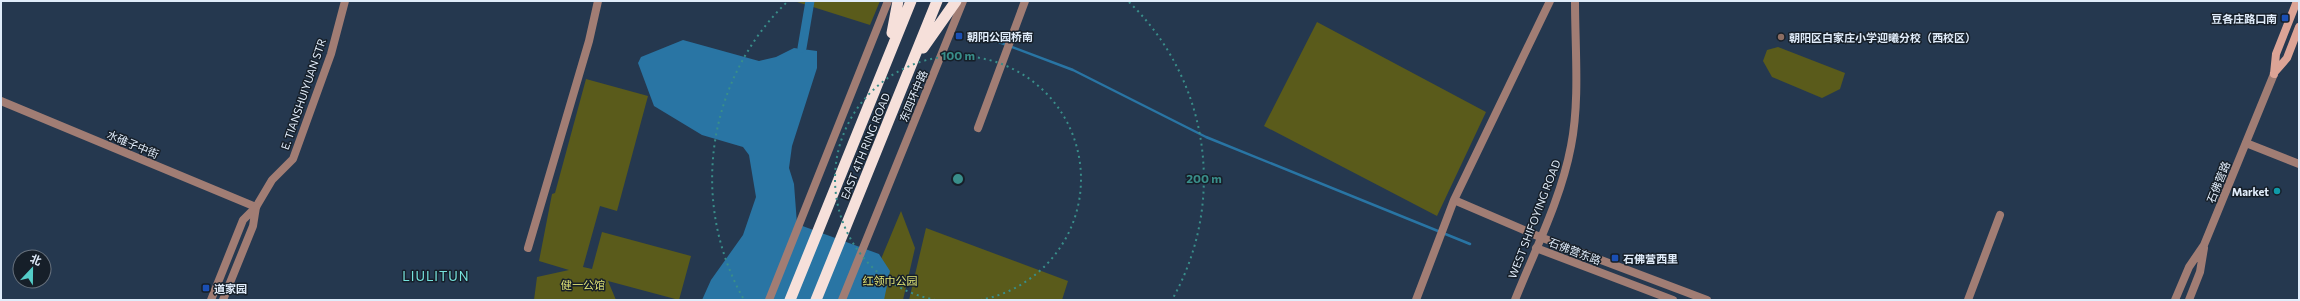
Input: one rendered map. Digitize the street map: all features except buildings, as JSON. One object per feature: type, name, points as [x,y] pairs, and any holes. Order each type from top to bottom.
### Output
[{"type":"highway","points":[[888,54],[898,1]]},
{"type":"highway","name":"EAST 4TH RING ROAD","points":[[790,300],[838,183],[888,54],[911,1]]},
{"type":"highway","name":"EAST 4TH RING ROAD","points":[[816,300],[937,1]]},
{"type":"highway","points":[[912,63],[956,1]]},
{"type":"main road","name":"石佛营路","points":[[2274,74],[2276,54],[2297,1]]},
{"type":"main road","name":"石佛营路","points":[[2274,74],[2287,58],[2299,27]]},
{"type":"street","name":"E. TIANSHUIYUAN STR","points":[[211,300],[243,220],[256,207],[272,180],[293,159],[331,54],[345,1]]},
{"type":"street","points":[[528,248],[589,41],[598,1]]},
{"type":"street","points":[[768,300],[888,1]]},
{"type":"street","name":"东四环中路","points":[[842,300],[963,1]]},
{"type":"street","points":[[978,128],[1025,1]]},
{"type":"street","points":[[1416,300],[1454,200],[1550,1]]},
{"type":"street","name":"WEST SHIFOYING ROAD","points":[[1515,300],[1565,176],[1572,146],[1575,120],[1575,1]]},
{"type":"street","name":"石佛营路","points":[[2189,300],[2200,272],[2204,245],[2274,74]]},
{"type":"street","name":"水碓子中街","points":[[1,101],[256,207]]},
{"type":"street","points":[[2246,143],[2299,164]]},
{"type":"street","name":"石佛营东路","points":[[1454,200],[1540,237],[1707,300]]},
{"type":"street","name":"E. TIANSHUIYUAN STR","points":[[223,300],[254,226],[256,207]]},
{"type":"street","points":[[1968,300],[2000,215]]},
{"type":"street","points":[[2176,300],[2189,267],[2204,245]]},
{"type":"street","name":"石佛营东路","points":[[1536,248],[1673,300]]},
{"type":"green space","points":[[794,1],[880,1],[870,25]]},
{"type":"green space","points":[[1317,22],[1486,112],[1437,216],[1264,126]]},
{"type":"green space","points":[[1778,47],[1845,73],[1840,89],[1822,98],[1772,77],[1763,61],[1767,50]]},
{"type":"green space","name":"健一公馆","points":[[586,79],[648,96],[617,211],[600,206],[583,267],[592,269],[602,232],[691,256],[679,300],[608,281],[616,300],[534,300],[537,277],[569,270],[539,261],[552,194],[555,193]]},
{"type":"green space","name":"红领巾公园","points":[[901,211],[915,248],[903,300],[864,300]]},
{"type":"green space","points":[[926,228],[1068,281],[1062,300],[909,300]]},
{"type":"water","points":[[683,40],[759,61],[776,57],[794,48],[817,51],[817,68],[792,146],[789,168],[794,184],[797,224],[879,254],[890,271],[884,300],[702,300],[711,280],[743,235],[756,197],[749,155],[743,147],[702,135],[654,106],[638,63],[641,57]]},
{"type":"waterway","points":[[802,48],[810,1]]},
{"type":"waterway","points":[[996,41],[1073,70],[1206,137],[1470,244]]},
{"type":"place","name":"豆各庄路口南","points":[[2285,18]]},
{"type":"place","name":"朝阳公园桥南","points":[[959,36]]},
{"type":"place","name":"朝阳区白家庄小学迎曦分校（西校区）","points":[[1781,37]]},
{"type":"place","name":"Market","points":[[2277,191]]},
{"type":"place","name":"石佛营西里","points":[[1615,258]]},
{"type":"place","name":"道家园","points":[[206,288]]},
{"type":"district","name":"LIULITUN","points":[[436,276]]}]
